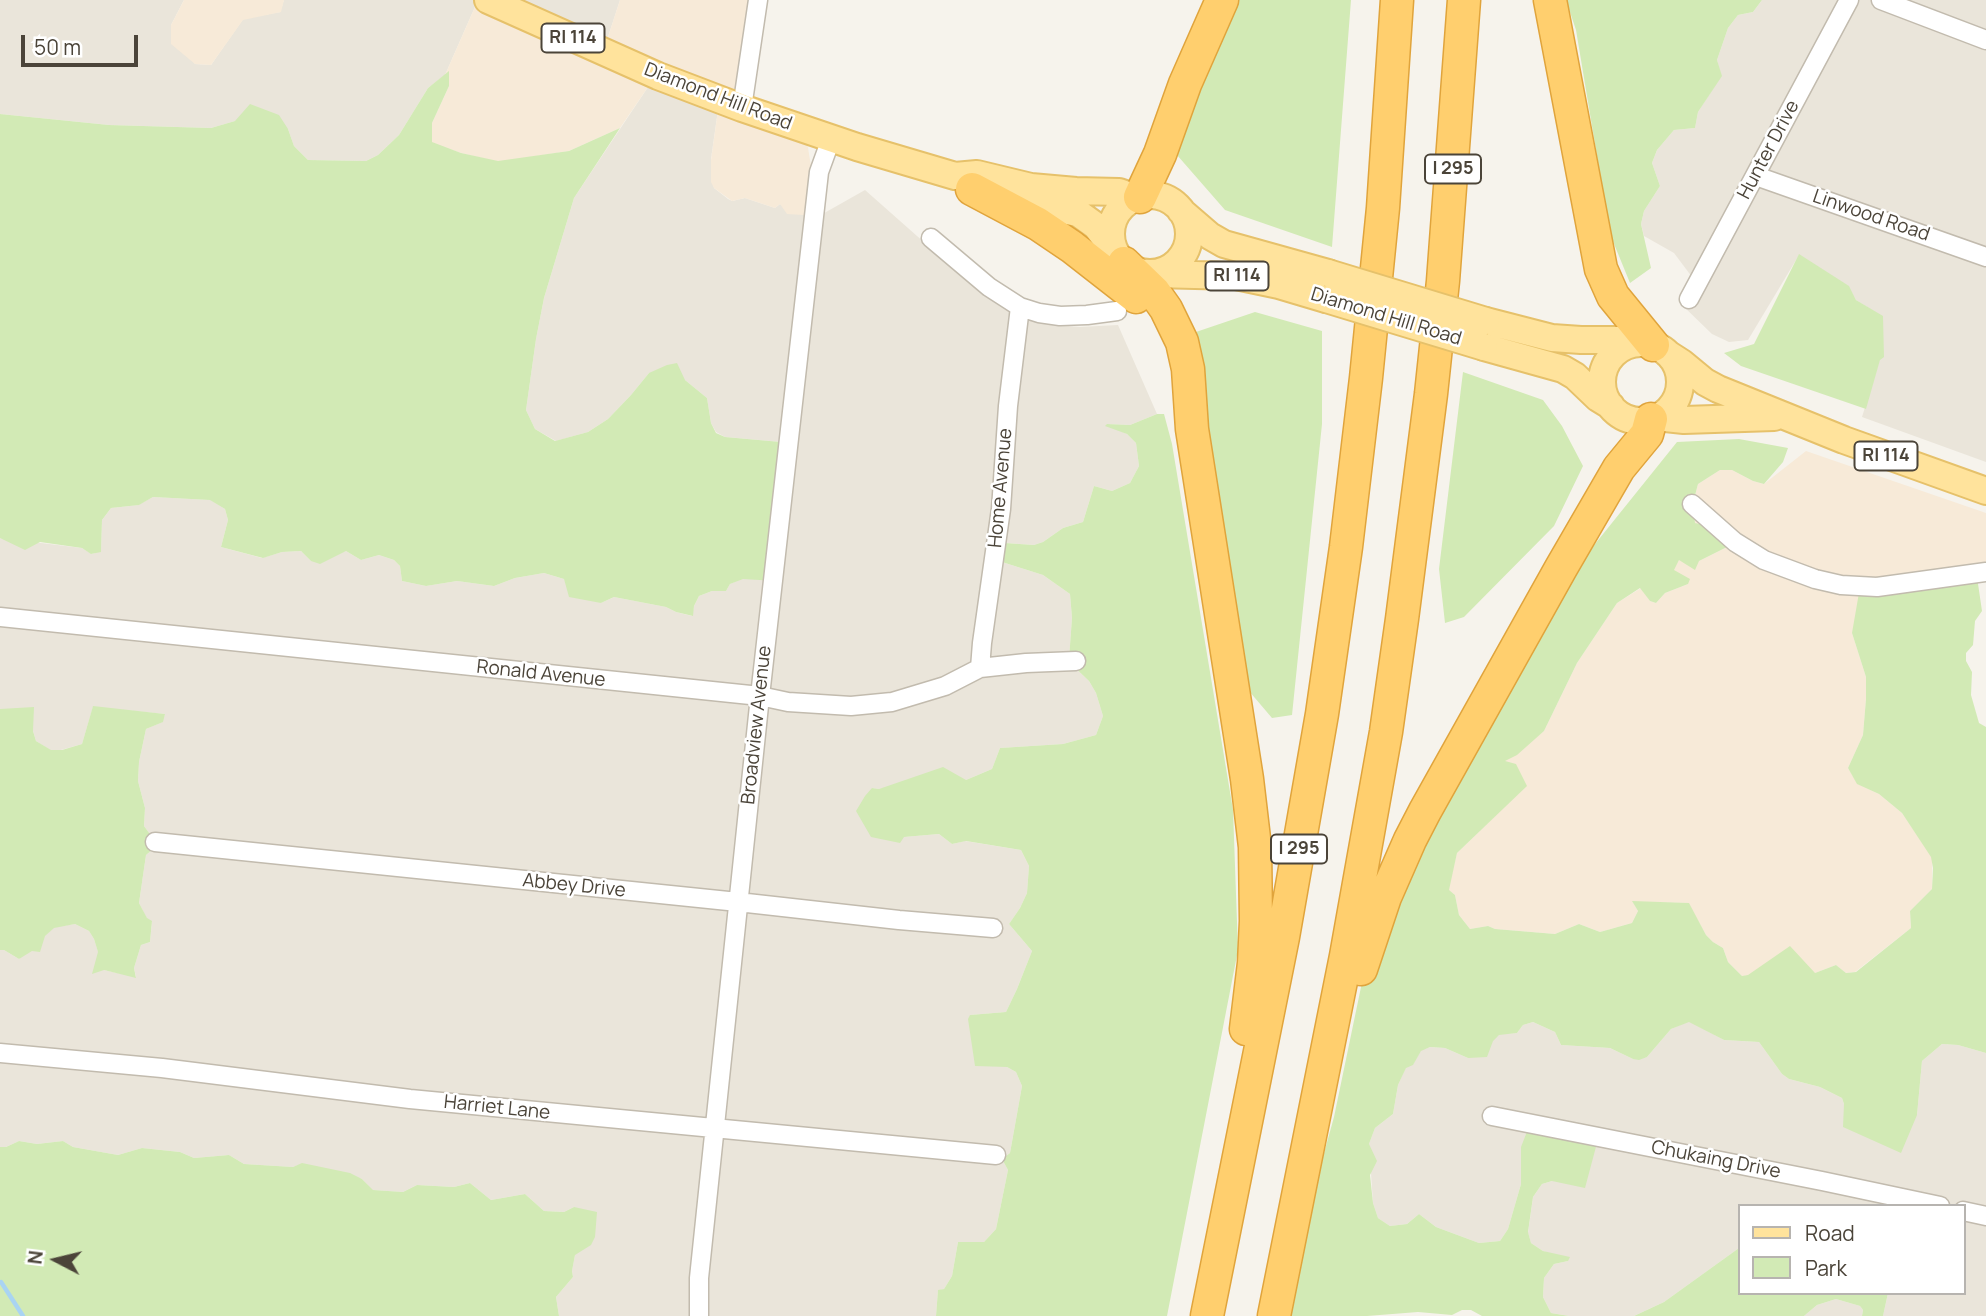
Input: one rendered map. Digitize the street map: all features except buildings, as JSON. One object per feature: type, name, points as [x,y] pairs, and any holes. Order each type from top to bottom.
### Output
[{"type":"highway","points":[[1138,197],[1160,154],[1185,83],[1222,0]]},
{"type":"highway","name":"I 295","points":[[1208,1316],[1304,826],[1340,588],[1378,265],[1397,0]]},
{"type":"highway","name":"I 295","points":[[1274,1316],[1367,845],[1404,607],[1442,292],[1464,0]]},
{"type":"highway","points":[[1550,0],[1601,269],[1613,296],[1653,348]]},
{"type":"highway","points":[[964,183],[1038,224],[1136,296],[1153,319],[1162,338],[1192,429]]},
{"type":"highway","points":[[1128,263],[1154,292],[1177,330],[1188,369],[1192,429],[1247,779],[1255,847],[1257,883],[1254,963],[1217,1270]]},
{"type":"highway","points":[[1313,1124],[1374,927],[1410,840],[1560,568],[1619,468],[1647,434],[1654,418]]},
{"type":"main road","name":"Diamond Hill Road","points":[[488,0],[642,69],[742,108],[1017,202],[1078,213],[1096,226],[1128,263],[1171,275],[1237,276],[1279,285],[1327,286]]},
{"type":"main road","name":"Diamond Hill Road","points":[[964,183],[977,174],[1060,190],[1162,197],[1224,244],[1327,286],[1485,334],[1563,369],[1612,407]]},
{"type":"main road","points":[[1138,197],[1121,209],[1113,221],[1111,239],[1128,263],[1160,272],[1177,262],[1185,249],[1188,229],[1180,210]]},
{"type":"main road","name":"Diamond Hill Road","points":[[1485,334],[1581,341],[1618,340],[1653,348]]},
{"type":"main road","points":[[1653,348],[1678,371],[1678,392],[1668,409],[1654,418],[1632,419],[1623,416],[1612,407],[1604,391],[1605,368],[1619,350],[1653,348]]},
{"type":"main road","name":"RI 114","points":[[1653,348],[1682,363],[1711,385],[1871,451],[1986,491]]},
{"type":"main road","name":"RI 114","points":[[1654,418],[1684,420],[1787,417]]},
{"type":"street","points":[[742,108],[758,0]]},
{"type":"street","name":"Hunter Drive","points":[[1689,299],[1849,0]]},
{"type":"street","points":[[1881,0],[1986,40]]},
{"type":"street","name":"Broadview Avenue","points":[[700,1316],[699,1278],[760,696],[819,172],[831,139]]},
{"type":"street","name":"Linwood Road","points":[[1756,176],[1986,257]]},
{"type":"street","points":[[931,238],[989,287],[1020,307],[1060,316],[1118,311]]},
{"type":"street","name":"Home Avenue","points":[[980,668],[1001,509],[1009,392],[1020,307]]},
{"type":"street","points":[[1692,505],[1735,542],[1765,560],[1815,579],[1877,587],[1986,572]]},
{"type":"street","name":"Ronald Avenue","points":[[0,617],[760,696],[788,702],[851,706],[892,702],[945,686],[980,668],[1076,661]]},
{"type":"street","name":"Abbey Drive","points":[[155,842],[993,928]]},
{"type":"street","name":"Harriet Lane","points":[[0,1053],[162,1068],[410,1099],[996,1155]]},
{"type":"street","name":"Chukaing Drive","points":[[1492,1116],[1931,1204]]},
{"type":"street","points":[[1965,1211],[1986,1216]]},
{"type":"shaded area","points":[[0,0],[184,0],[171,25],[195,64],[211,65],[243,19],[280,12],[284,0],[478,0],[445,75],[428,88],[399,135],[378,155],[366,161],[308,160],[294,146],[288,129],[235,121],[211,128],[109,125],[0,114]]},
{"type":"shaded area","points":[[184,0],[284,0],[281,12],[243,20],[211,65],[195,64],[171,44],[171,25]]},
{"type":"shaded area","points":[[478,0],[605,46],[620,0],[762,0],[749,110],[805,129],[819,216],[787,214],[780,204],[775,208],[745,198],[732,201],[714,188],[711,182],[711,160],[719,103],[655,74],[620,128],[569,151],[498,162],[432,143],[432,123],[449,86],[448,72],[445,75]]},
{"type":"shaded area","points":[[490,0],[620,0],[605,46]]},
{"type":"shaded area","points":[[1762,0],[1986,0],[1986,462],[1862,417],[1880,359],[1881,316],[1856,300],[1848,286],[1799,255],[1748,340],[1729,342],[1712,334],[1681,304],[1698,285],[1674,253],[1644,236],[1641,224],[1644,211],[1660,186],[1652,163],[1657,150],[1674,130],[1695,128],[1698,112],[1721,76],[1717,60],[1728,28],[1738,15],[1753,12]]},
{"type":"shaded area","points":[[655,73],[719,103],[711,159],[714,188],[728,199],[732,201],[745,198],[775,208],[780,204],[819,216],[865,190],[943,259],[1008,311],[1045,324],[1080,327],[1118,325],[1157,414],[1130,425],[1107,424],[1127,434],[1136,443],[1139,466],[1130,483],[1112,491],[1094,486],[1083,522],[1063,528],[1034,545],[1006,543],[1002,562],[1043,575],[1070,594],[1072,618],[1069,660],[1089,681],[1096,693],[1103,716],[1096,735],[1063,744],[1000,748],[992,769],[966,780],[872,788],[904,837],[939,834],[952,844],[965,841],[1021,850],[1029,866],[1027,893],[1009,924],[1032,951],[1017,989],[1006,1012],[970,1015],[1007,1067],[1016,1072],[1022,1086],[1010,1153],[1002,1159],[1008,1170],[996,1229],[984,1242],[958,1242],[952,1276],[944,1289],[938,1291],[936,1316],[559,1316],[556,1297],[573,1277],[574,1207],[564,1212],[544,1211],[525,1194],[491,1200],[470,1183],[454,1187],[417,1185],[403,1192],[372,1190],[362,1179],[302,1164],[293,1167],[244,1164],[229,1155],[194,1158],[180,1152],[142,1148],[118,1155],[73,1147],[63,1141],[37,1144],[19,1141],[0,1147],[0,950],[19,959],[54,927],[75,924],[89,931],[104,970],[136,977],[134,968],[141,945],[150,942],[152,922],[147,919],[139,903],[146,855],[158,845],[144,826],[145,808],[138,781],[139,762],[146,729],[162,722],[165,714],[93,707],[82,744],[50,750],[36,741],[33,731],[0,709],[0,538],[82,548],[92,554],[101,551],[102,520],[111,508],[138,505],[153,497],[211,500],[225,509],[228,520],[221,547],[262,558],[282,552],[301,551],[311,561],[346,551],[361,560],[379,555],[394,560],[400,566],[402,581],[426,586],[457,581],[494,586],[515,578],[544,573],[564,579],[601,603],[614,597],[666,607],[692,616],[699,596],[712,591],[726,591],[730,584],[743,578],[777,581],[792,443],[725,437],[716,432],[711,423],[707,398],[685,380],[649,373],[608,419],[588,432],[556,441],[535,429],[526,410],[544,298],[574,198]]},
{"type":"shaded area","points":[[1806,451],[1986,513],[1986,572],[1852,633],[1866,677],[1866,699],[1863,735],[1848,768],[1858,784],[1879,794],[1902,813],[1932,857],[1932,889],[1910,911],[1911,928],[1855,972],[1846,973],[1836,965],[1815,973],[1742,976],[1728,962],[1723,948],[1706,935],[1688,903],[1633,902],[1638,911],[1632,923],[1600,932],[1579,924],[1555,934],[1495,929],[1488,926],[1470,929],[1459,915],[1455,895],[1448,890],[1457,853],[1526,786],[1504,761],[1544,731],[1577,663],[1617,603],[1641,588],[1650,601],[1656,603],[1665,593],[1688,584],[1673,570],[1679,560],[1699,561],[1729,546],[1695,523],[1693,503],[1698,484],[1720,470],[1732,470],[1764,484]]},
{"type":"shaded area","points":[[1689,1021],[1724,1040],[1759,1042],[1782,1074],[1789,1079],[1820,1087],[1842,1098],[1844,1104],[1917,1115],[1922,1061],[1942,1044],[1958,1045],[1986,1053],[1986,1316],[1883,1316],[1888,1295],[1965,1295],[1965,1204],[1738,1204],[1738,1249],[1664,1302],[1634,1316],[1569,1316],[1551,1313],[1543,1297],[1544,1278],[1554,1264],[1568,1261],[1531,1243],[1528,1233],[1533,1197],[1542,1184],[1552,1181],[1521,1147],[1521,1184],[1508,1229],[1500,1241],[1479,1243],[1436,1227],[1419,1214],[1407,1224],[1390,1226],[1378,1218],[1373,1203],[1369,1144],[1375,1128],[1393,1114],[1398,1085],[1406,1067],[1413,1064],[1421,1050],[1430,1047],[1445,1048],[1468,1058],[1500,1034],[1517,1033],[1523,1025],[1533,1022],[1555,1032],[1561,1045],[1610,1048],[1633,1059],[1647,1057],[1671,1029]]},
{"type":"shaded area","points":[[1836,1299],[1860,1306],[1863,1310],[1862,1316],[1804,1316],[1817,1305]]},
{"type":"green space","points":[[1239,0],[1351,0],[1332,247],[1225,210],[1177,155],[1209,65]]},
{"type":"green space","points":[[1566,0],[1762,0],[1753,12],[1738,15],[1728,28],[1717,60],[1722,76],[1698,112],[1695,128],[1674,130],[1657,150],[1652,163],[1660,186],[1644,211],[1641,224],[1651,268],[1630,283],[1610,234],[1576,30]]},
{"type":"green space","points":[[449,71],[449,86],[432,123],[432,142],[461,153],[498,161],[569,151],[620,128],[574,198],[544,298],[526,410],[535,429],[555,441],[588,432],[608,419],[649,373],[677,363],[685,380],[707,398],[711,423],[716,433],[725,437],[792,443],[776,581],[743,579],[730,584],[726,591],[712,591],[699,596],[693,616],[666,607],[614,597],[601,603],[569,597],[564,579],[544,573],[515,578],[494,586],[457,581],[426,586],[402,581],[400,566],[394,560],[379,555],[361,560],[346,551],[320,564],[311,561],[301,551],[282,552],[263,558],[221,547],[228,520],[225,509],[210,500],[153,497],[139,505],[111,508],[102,520],[101,552],[91,554],[82,548],[40,542],[25,550],[0,538],[0,114],[109,125],[211,128],[235,121],[250,104],[279,115],[294,146],[308,160],[366,161],[378,155],[399,135],[428,88]]},
{"type":"green space","points":[[1799,254],[1849,286],[1856,300],[1883,316],[1884,357],[1880,360],[1866,409],[1741,366],[1724,353],[1754,344]]},
{"type":"green space","points":[[1255,312],[1322,331],[1322,424],[1292,715],[1272,718],[1249,691],[1193,333]]},
{"type":"green space","points":[[1463,372],[1543,400],[1562,426],[1583,466],[1554,526],[1464,617],[1445,623],[1439,569]]},
{"type":"green space","points":[[1157,414],[1164,414],[1172,444],[1233,810],[1238,950],[1167,1316],[936,1316],[938,1290],[944,1289],[952,1276],[958,1242],[984,1242],[996,1229],[1008,1170],[1002,1159],[1010,1153],[1022,1086],[1016,1072],[1007,1067],[975,1066],[968,1019],[970,1015],[1006,1012],[1017,989],[1032,951],[1009,924],[1027,893],[1029,866],[1021,850],[966,841],[952,844],[939,834],[904,837],[900,843],[871,837],[856,811],[872,788],[879,789],[943,767],[966,780],[992,769],[1000,748],[1063,744],[1096,735],[1103,716],[1096,693],[1069,659],[1072,618],[1070,594],[1043,575],[1002,562],[1005,543],[1034,545],[1043,542],[1063,528],[1083,522],[1094,486],[1112,491],[1130,483],[1139,466],[1136,443],[1127,434],[1105,426],[1130,425]]},
{"type":"green space","points":[[1739,439],[1788,448],[1783,462],[1764,484],[1732,470],[1720,470],[1698,484],[1693,503],[1695,523],[1714,527],[1729,546],[1699,561],[1695,570],[1679,560],[1674,570],[1690,579],[1688,584],[1665,593],[1656,603],[1650,601],[1640,588],[1617,603],[1577,663],[1544,731],[1517,755],[1505,761],[1516,764],[1527,786],[1457,853],[1449,890],[1455,895],[1459,915],[1470,929],[1488,926],[1495,929],[1555,934],[1579,924],[1600,932],[1632,923],[1638,911],[1632,901],[1689,903],[1706,935],[1723,948],[1728,962],[1742,976],[1748,975],[1790,946],[1815,973],[1836,965],[1846,973],[1856,972],[1911,928],[1910,911],[1932,889],[1933,868],[1931,857],[1902,813],[1879,794],[1857,784],[1848,768],[1863,735],[1866,699],[1866,677],[1852,633],[1860,587],[1977,577],[1982,611],[1975,621],[1973,645],[1966,653],[1966,661],[1972,672],[1971,695],[1979,723],[1986,727],[1986,1053],[1958,1045],[1942,1044],[1922,1061],[1917,1115],[1901,1153],[1843,1127],[1842,1098],[1820,1087],[1789,1079],[1782,1074],[1759,1042],[1724,1040],[1689,1022],[1671,1029],[1647,1057],[1639,1060],[1610,1048],[1561,1045],[1555,1032],[1533,1022],[1523,1025],[1517,1033],[1499,1035],[1493,1041],[1487,1057],[1468,1058],[1445,1048],[1430,1047],[1421,1051],[1413,1065],[1406,1068],[1398,1085],[1393,1114],[1375,1128],[1369,1144],[1377,1161],[1370,1175],[1373,1203],[1378,1218],[1390,1226],[1407,1224],[1419,1214],[1436,1227],[1479,1243],[1500,1241],[1508,1229],[1521,1184],[1521,1147],[1528,1129],[1597,1143],[1585,1188],[1552,1181],[1542,1184],[1533,1197],[1528,1232],[1531,1243],[1543,1251],[1570,1257],[1568,1261],[1554,1264],[1544,1278],[1543,1297],[1551,1313],[1569,1316],[1482,1316],[1471,1310],[1462,1310],[1452,1315],[1418,1312],[1367,1316],[1279,1316],[1334,1117],[1366,963],[1383,913],[1418,862],[1454,785],[1587,554],[1677,442]]},
{"type":"green space","points":[[93,706],[165,714],[163,722],[146,729],[139,762],[138,781],[145,808],[144,826],[158,845],[146,855],[139,903],[147,918],[152,921],[150,942],[141,945],[134,968],[136,978],[104,970],[92,974],[98,952],[94,939],[89,931],[75,924],[54,928],[45,936],[40,952],[32,951],[19,959],[0,950],[0,709],[34,707],[33,731],[36,741],[51,750],[62,750],[82,744]]},
{"type":"green space","points":[[19,1141],[37,1144],[63,1141],[73,1147],[118,1155],[142,1148],[180,1152],[194,1158],[229,1155],[244,1164],[293,1167],[302,1163],[350,1173],[362,1179],[373,1190],[403,1192],[417,1185],[454,1187],[470,1183],[491,1200],[525,1194],[544,1211],[564,1212],[574,1207],[597,1212],[595,1237],[591,1245],[575,1255],[573,1277],[556,1297],[559,1316],[0,1316],[0,1147]]},
{"type":"green space","points":[[1738,1249],[1738,1295],[1888,1295],[1883,1316],[1862,1316],[1863,1310],[1860,1306],[1836,1299],[1817,1305],[1804,1316],[1634,1316],[1664,1302]]},
{"type":"waterway","points":[[1,1282],[23,1316]]}]
